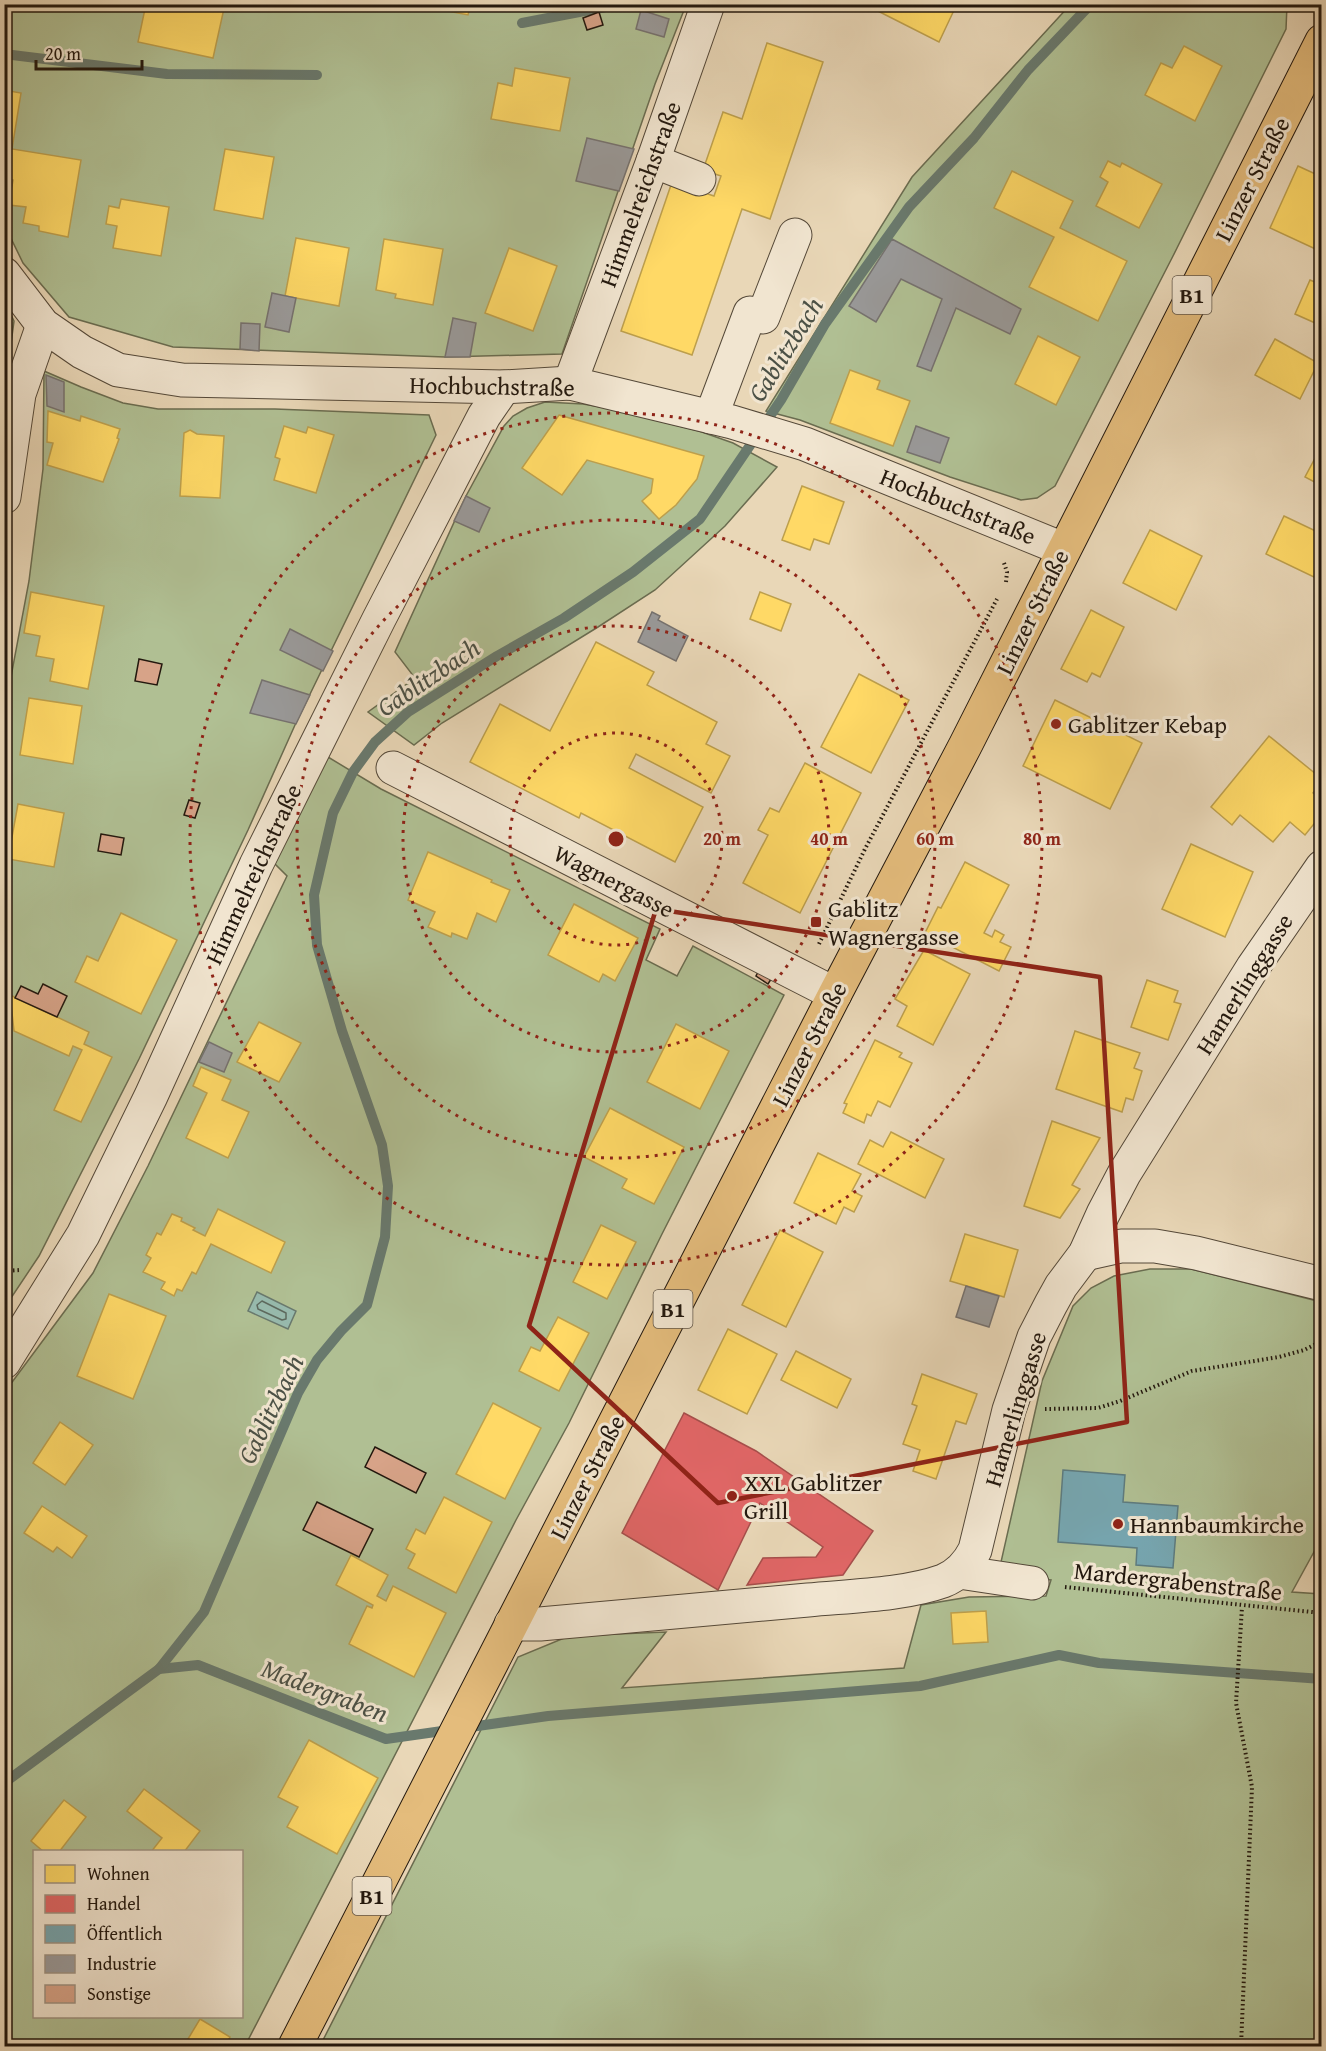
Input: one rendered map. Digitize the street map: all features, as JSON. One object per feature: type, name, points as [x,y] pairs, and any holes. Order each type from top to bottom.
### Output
[{"type":"main road","name":"Linzer Straße","points":[[295,2046],[956,763],[1322,42]]},
{"type":"street","name":"Himmelreichstraße","points":[[570,383],[653,161],[708,4]]},
{"type":"street","points":[[653,161],[699,179]]},
{"type":"street","points":[[722,420],[750,313],[762,317],[795,235]]},
{"type":"street","name":"Hochbuchstraße","points":[[4,273],[43,325],[82,352],[118,370],[182,380],[504,387],[570,383],[722,420],[805,444],[1063,549]]},
{"type":"street","points":[[4,497],[19,394],[43,325]]},
{"type":"street","name":"Himmelreichstraße","points":[[4,1362],[83,1235],[151,1096],[261,855],[378,619],[484,416],[504,387]]},
{"type":"street","name":"Wagnergasse","points":[[393,768],[835,994]]},
{"type":"street","name":"Hamerlinggasse","points":[[959,1572],[975,1550],[1010,1410],[1034,1337],[1061,1286],[1085,1254],[1102,1215],[1124,1174],[1252,968],[1322,867]]},
{"type":"street","points":[[1085,1254],[1121,1246],[1155,1246],[1196,1253],[1322,1284]]},
{"type":"street","points":[[511,1624],[540,1624],[864,1594],[924,1587],[946,1580],[959,1572],[1032,1582]]},
{"type":"path","points":[[1010,1410],[1098,1408],[1191,1371],[1279,1357],[1304,1350],[1322,1341]]},
{"type":"path","name":"Mardergrabenstraße","points":[[1032,1582],[1322,1613]]},
{"type":"path","points":[[1241,2046],[1252,1788],[1236,1703],[1242,1606]]},
{"type":"highlighted area","points":[[656,909],[1100,977],[1127,1422],[718,1503],[529,1326]]},
{"type":"shaded area","points":[[5,5],[686,5],[655,84],[562,354],[445,357],[173,347],[69,317],[23,263],[5,226]]},
{"type":"shaded area","points":[[1070,5],[1287,5],[1286,29],[1055,486],[1037,498],[1021,500],[950,477],[800,420],[766,411],[912,177]]},
{"type":"shaded area","points":[[5,302],[14,321],[5,389]]},
{"type":"shaded area","points":[[44,371],[123,403],[158,409],[275,409],[429,415],[436,435],[295,725],[248,830],[139,1059],[39,1256],[5,1307],[4,714],[29,581],[43,469]]},
{"type":"shaded area","points":[[545,402],[607,408],[699,431],[733,443],[777,467],[725,526],[655,590],[442,723],[414,745],[368,712],[415,678],[395,652],[466,496],[504,426],[513,416]]},
{"type":"shaded area","points":[[323,754],[381,789],[660,929],[646,960],[677,976],[693,946],[784,995],[569,1423],[516,1520],[245,2046],[5,2046],[4,1393],[93,1273],[148,1166],[287,876],[272,861]]},
{"type":"shaded area","points":[[1150,1269],[1191,1269],[1321,1302],[1321,1539],[1292,1592],[1321,1594],[1321,2046],[320,2046],[518,1657],[569,1636],[666,1632],[622,1688],[904,1668],[921,1605],[969,1597],[1046,1596],[1051,1580],[1031,1578],[1001,1562],[1042,1381],[1073,1306],[1091,1288],[1114,1276]]},
{"type":"water","points":[[257,1292],[296,1311],[288,1329],[248,1311]]},
{"type":"building: Wohnen","points":[[146,4],[225,4],[213,58],[138,42]]},
{"type":"building: Wohnen","points":[[443,4],[471,4],[468,15],[442,10]]},
{"type":"building: Wohnen","points":[[864,4],[954,4],[956,6],[939,42]]},
{"type":"building: Wohnen","points":[[767,43],[823,62],[770,219],[742,209],[692,355],[621,331],[672,182],[714,196],[721,176],[703,170],[723,112],[742,119]]},
{"type":"building: Wohnen","points":[[1184,46],[1222,66],[1195,121],[1145,95],[1161,63],[1172,68]]},
{"type":"building: Wohnen","points":[[515,68],[570,78],[560,131],[491,119],[498,83],[512,86]]},
{"type":"building: Wohnen","points":[[4,90],[21,93],[12,149],[81,160],[68,237],[39,231],[39,226],[23,223],[26,207],[9,205],[13,180],[4,178]]},
{"type":"building: Wohnen","points":[[225,149],[274,157],[263,219],[214,210]]},
{"type":"building: Wohnen","points":[[1108,161],[1120,167],[1122,163],[1162,184],[1139,228],[1096,206],[1108,182],[1100,177]]},
{"type":"building: Wohnen","points":[[1298,166],[1322,177],[1322,252],[1270,228]]},
{"type":"building: Wohnen","points":[[1012,171],[1073,201],[1060,228],[1127,261],[1098,321],[1029,287],[1054,237],[994,208]]},
{"type":"building: Wohnen","points":[[121,199],[169,207],[161,256],[113,248],[117,226],[106,224],[109,206],[119,208]]},
{"type":"building: Wohnen","points":[[296,238],[349,248],[339,306],[285,296]]},
{"type":"building: Wohnen","points":[[384,239],[443,249],[433,305],[395,298],[396,294],[376,290]]},
{"type":"building: Wohnen","points":[[509,248],[557,266],[533,331],[485,313]]},
{"type":"building: Wohnen","points":[[1310,280],[1322,285],[1322,326],[1295,314]]},
{"type":"building: Wohnen","points":[[1038,336],[1080,357],[1056,405],[1015,384]]},
{"type":"building: Wohnen","points":[[1275,339],[1318,363],[1300,399],[1255,375]]},
{"type":"building: Wohnen","points":[[850,370],[880,381],[877,389],[910,401],[893,446],[830,423]]},
{"type":"building: Wohnen","points":[[48,411],[80,421],[81,416],[120,429],[117,438],[119,439],[103,482],[47,465],[53,443],[47,442]]},
{"type":"building: Wohnen","points":[[559,415],[704,456],[697,479],[676,505],[659,519],[642,501],[651,493],[653,479],[587,460],[562,495],[522,468]]},
{"type":"building: Wohnen","points":[[284,426],[306,433],[308,427],[334,435],[316,493],[274,480],[280,459],[275,457]]},
{"type":"building: Wohnen","points":[[190,430],[197,434],[224,436],[220,498],[180,496],[184,433]]},
{"type":"building: Wohnen","points":[[1322,445],[1322,486],[1305,477]]},
{"type":"building: Wohnen","points":[[802,486],[844,502],[829,544],[814,539],[810,550],[782,540]]},
{"type":"building: Wohnen","points":[[1284,516],[1322,534],[1322,570],[1320,569],[1316,578],[1266,554]]},
{"type":"building: Wohnen","points":[[1150,530],[1202,556],[1176,610],[1123,583]]},
{"type":"building: Wohnen","points":[[31,592],[104,606],[88,689],[50,681],[54,659],[36,656],[40,636],[24,633]]},
{"type":"building: Wohnen","points":[[760,592],[791,604],[781,631],[750,619]]},
{"type":"building: Wohnen","points":[[1091,610],[1124,627],[1100,677],[1092,673],[1087,682],[1061,669]]},
{"type":"building: Wohnen","points":[[596,642],[654,672],[647,685],[717,722],[706,744],[730,756],[711,793],[636,754],[629,768],[703,807],[675,862],[581,813],[579,818],[470,762],[500,704],[550,731]]},
{"type":"building: Wohnen","points":[[859,674],[909,700],[871,773],[821,747]]},
{"type":"building: Wohnen","points":[[29,698],[82,706],[73,764],[20,755]]},
{"type":"building: Wohnen","points":[[1055,700],[1142,743],[1110,809],[1023,766]]},
{"type":"building: Wohnen","points":[[1269,736],[1322,779],[1313,793],[1322,800],[1322,814],[1305,835],[1290,822],[1273,842],[1240,815],[1232,825],[1211,807]]},
{"type":"building: Wohnen","points":[[805,763],[861,793],[800,913],[743,883],[768,835],[758,830],[770,808],[779,812]]},
{"type":"building: Wohnen","points":[[18,804],[64,813],[54,867],[8,859]]},
{"type":"building: Wohnen","points":[[1191,844],[1253,872],[1225,937],[1162,909]]},
{"type":"building: Wohnen","points":[[428,852],[510,890],[496,922],[477,913],[467,939],[452,933],[451,937],[428,927],[435,912],[408,900]]},
{"type":"building: Wohnen","points":[[965,862],[1009,885],[984,933],[992,937],[995,930],[1004,935],[1000,942],[1011,947],[999,971],[925,933]]},
{"type":"building: Wohnen","points":[[574,904],[638,938],[615,981],[603,974],[599,982],[548,955]]},
{"type":"building: Wohnen","points":[[121,913],[177,940],[141,1014],[75,982],[87,956],[98,961]]},
{"type":"building: Wohnen","points":[[924,950],[970,974],[933,1045],[897,1026],[907,1006],[895,999]]},
{"type":"building: Wohnen","points":[[1147,980],[1178,991],[1174,1002],[1181,1004],[1168,1040],[1131,1027]]},
{"type":"building: Wohnen","points":[[10,995],[89,1032],[84,1044],[112,1057],[81,1122],[54,1110],[82,1050],[73,1046],[69,1056],[14,1031]]},
{"type":"building: Wohnen","points":[[259,1022],[301,1043],[279,1082],[237,1062]]},
{"type":"building: Wohnen","points":[[676,1024],[729,1051],[700,1109],[647,1082]]},
{"type":"building: Wohnen","points":[[1075,1031],[1140,1053],[1134,1068],[1142,1071],[1133,1100],[1126,1098],[1122,1112],[1056,1089]]},
{"type":"building: Wohnen","points":[[875,1040],[902,1053],[899,1057],[912,1063],[890,1107],[878,1101],[871,1116],[867,1114],[864,1123],[843,1113],[847,1104],[844,1103]]},
{"type":"building: Wohnen","points":[[201,1067],[231,1080],[222,1100],[249,1112],[228,1158],[186,1138],[207,1093],[193,1086]]},
{"type":"building: Wohnen","points":[[610,1108],[684,1147],[654,1204],[622,1188],[627,1179],[584,1157]]},
{"type":"building: Wohnen","points":[[1052,1121],[1100,1138],[1072,1185],[1080,1189],[1060,1218],[1024,1206]]},
{"type":"building: Wohnen","points":[[891,1132],[944,1159],[925,1198],[858,1164],[870,1140],[883,1147]]},
{"type":"building: Wohnen","points":[[818,1153],[861,1174],[852,1191],[862,1196],[854,1212],[844,1207],[836,1224],[794,1203]]},
{"type":"building: Wohnen","points":[[218,1209],[285,1242],[271,1273],[211,1244],[196,1274],[192,1272],[182,1291],[177,1289],[174,1296],[161,1289],[165,1282],[143,1272],[151,1258],[146,1255],[157,1233],[161,1235],[172,1214],[182,1218],[181,1221],[205,1236]]},
{"type":"building: Wohnen","points":[[601,1225],[636,1242],[607,1299],[573,1282]]},
{"type":"building: Wohnen","points":[[780,1230],[823,1252],[786,1327],[742,1305]]},
{"type":"building: Wohnen","points":[[965,1234],[1018,1250],[1004,1297],[950,1281]]},
{"type":"building: Wohnen","points":[[109,1294],[166,1316],[133,1399],[77,1376]]},
{"type":"building: Wohnen","points":[[558,1317],[589,1333],[559,1391],[519,1371],[531,1347],[540,1351]]},
{"type":"building: Wohnen","points":[[728,1329],[777,1354],[747,1414],[698,1390]]},
{"type":"building: Wohnen","points":[[796,1351],[851,1379],[837,1408],[781,1380]]},
{"type":"building: Wohnen","points":[[922,1374],[977,1394],[966,1424],[956,1421],[936,1479],[913,1471],[920,1450],[903,1444],[917,1406],[912,1404]]},
{"type":"building: Wohnen","points":[[493,1403],[541,1428],[505,1499],[456,1474]]},
{"type":"building: Wohnen","points":[[60,1422],[93,1445],[65,1485],[33,1463]]},
{"type":"building: Wohnen","points":[[444,1497],[492,1522],[456,1593],[408,1568],[415,1554],[406,1549],[416,1529],[425,1534]]},
{"type":"building: Wohnen","points":[[42,1506],[87,1536],[72,1558],[57,1547],[53,1552],[24,1533]]},
{"type":"building: Wohnen","points":[[351,1555],[388,1575],[377,1596],[386,1601],[393,1586],[446,1613],[414,1677],[349,1644],[367,1606],[372,1608],[373,1605],[336,1585]]},
{"type":"building: Wohnen","points":[[986,1611],[988,1642],[953,1644],[951,1613]]},
{"type":"building: Wohnen","points":[[309,1740],[378,1778],[337,1854],[287,1827],[298,1807],[278,1797]]},
{"type":"building: Wohnen","points":[[144,1789],[200,1831],[186,1850],[153,1850],[162,1838],[127,1811]]},
{"type":"building: Wohnen","points":[[64,1800],[86,1817],[61,1850],[42,1850],[31,1841]]},
{"type":"building: Wohnen","points":[[200,2019],[230,2037],[225,2046],[185,2044]]},
{"type":"building: Handel","name":"XXL Gablitzer Grill","points":[[684,1413],[756,1451],[873,1531],[843,1575],[747,1585],[763,1558],[816,1557],[823,1547],[760,1503],[718,1590],[622,1533]]},
{"type":"building: Öffentlich","name":"Hannbaumkirche","points":[[1063,1470],[1125,1475],[1123,1502],[1178,1506],[1173,1568],[1136,1565],[1137,1548],[1058,1542]]},
{"type":"building: Industrie","points":[[641,10],[669,19],[664,37],[636,29]]},
{"type":"building: Industrie","points":[[587,138],[634,149],[619,191],[576,181]]},
{"type":"building: Industrie","points":[[892,239],[1021,309],[1010,334],[956,308],[931,371],[917,366],[942,299],[901,279],[876,322],[849,306]]},
{"type":"building: Industrie","points":[[272,293],[296,298],[289,332],[265,327]]},
{"type":"building: Industrie","points":[[453,318],[476,323],[470,357],[445,357]]},
{"type":"building: Industrie","points":[[241,323],[260,324],[259,351],[240,349]]},
{"type":"building: Industrie","points":[[46,375],[64,382],[64,412],[47,406]]},
{"type":"building: Industrie","points":[[916,426],[949,438],[940,463],[907,452]]},
{"type":"building: Industrie","points":[[466,496],[490,508],[479,532],[454,521]]},
{"type":"building: Industrie","points":[[652,612],[660,616],[658,620],[688,636],[676,661],[638,642]]},
{"type":"building: Industrie","points":[[290,629],[333,651],[323,671],[280,650]]},
{"type":"building: Industrie","points":[[262,680],[310,695],[296,724],[250,713]]},
{"type":"building: Industrie","points":[[209,1042],[232,1053],[224,1072],[199,1062]]},
{"type":"building: Industrie","points":[[966,1286],[999,1296],[989,1327],[956,1317]]},
{"type":"building: Sonstige","points":[[599,12],[603,25],[587,30],[583,18]]},
{"type":"building: Sonstige","points":[[139,659],[162,664],[157,685],[135,681]]},
{"type":"building: Sonstige","points":[[189,800],[200,803],[195,818],[184,815]]},
{"type":"building: Sonstige","points":[[101,834],[124,838],[121,855],[98,851]]},
{"type":"building: Sonstige","points":[[760,968],[773,976],[768,984],[756,976]]},
{"type":"building: Sonstige","points":[[43,984],[67,996],[57,1017],[15,998],[21,986],[38,994]]},
{"type":"building: Sonstige","points":[[375,1447],[426,1473],[416,1493],[365,1467]]},
{"type":"building: Sonstige","points":[[317,1502],[373,1529],[359,1557],[303,1530]]},
{"type":"waterway","points":[[522,23],[621,4]]},
{"type":"waterway","name":"Gablitzbach","points":[[4,1783],[159,1669],[204,1612],[298,1393],[317,1360],[367,1305],[385,1237],[388,1186],[382,1145],[342,1031],[317,945],[314,895],[333,813],[353,772],[375,742],[408,712],[497,656],[564,618],[633,572],[700,519],[781,400],[825,324],[909,207],[974,138],[1028,70],[1091,4]]},
{"type":"waterway","points":[[4,54],[167,74],[317,75]]},
{"type":"waterway","name":"Madergraben","points":[[159,1669],[198,1665],[386,1739],[548,1716],[920,1686],[1059,1655],[1099,1663],[1322,1679]]},
{"type":"place","name":"Gablitzer Kebap","points":[[1056,724]]},
{"type":"place","name":"Gablitz Wagnergasse","points":[[816,922]]},
{"type":"place","name":"XXL Gablitzer Grill","points":[[732,1496]]},
{"type":"place","name":"Hannbaumkirche","points":[[1118,1524]]}]
